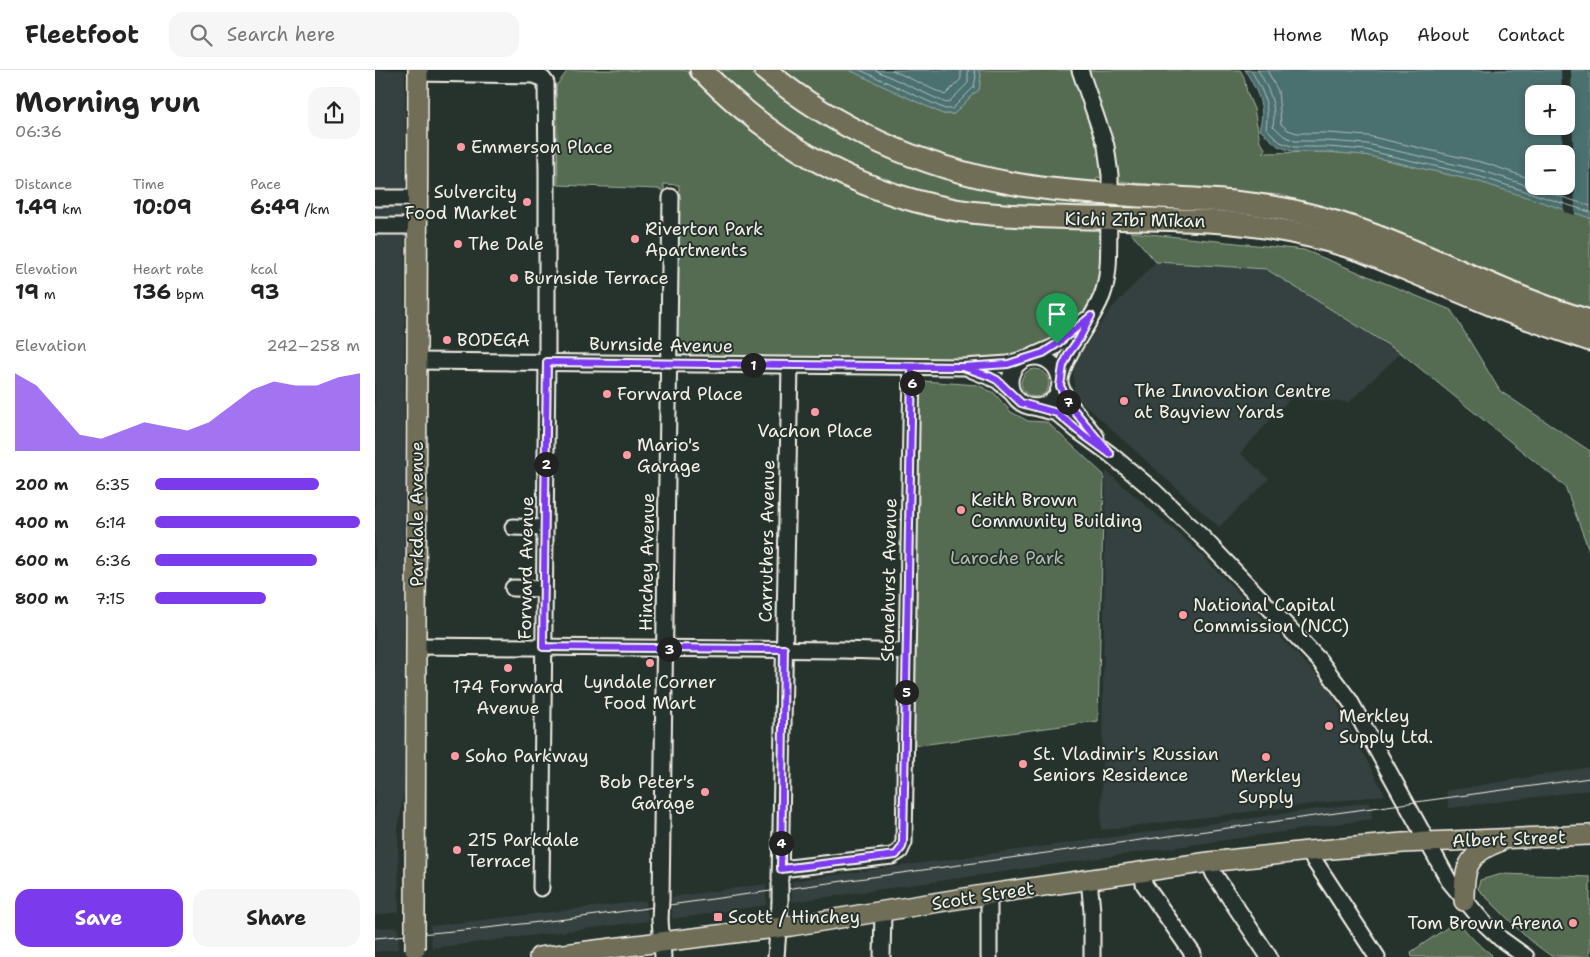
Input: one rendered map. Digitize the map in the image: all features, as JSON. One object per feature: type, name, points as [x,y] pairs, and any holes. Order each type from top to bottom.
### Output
[{"type":"highway","name":"Kichi Zībī Mīkan","points":[[701,70],[735,103],[782,139],[819,162],[876,188],[919,202],[967,212],[1000,215],[1109,220],[1207,221],[1244,224],[1312,236],[1379,257],[1535,312],[1590,321]]},
{"type":"highway","name":"Kichi Zībī Mīkan","points":[[765,70],[786,87],[834,118],[889,147],[930,162],[977,176],[1010,183],[1109,194],[1251,204],[1303,213],[1376,236],[1590,340]]},
{"type":"highway","points":[[1109,194],[1109,220]]},
{"type":"main road","name":"Parkdale Avenue","points":[[415,953],[418,72]]},
{"type":"main road","name":"Albert Street","points":[[1427,842],[1590,835]]},
{"type":"main road","points":[[1464,901],[1464,878],[1467,866],[1472,859],[1485,848],[1509,839]]},
{"type":"main road","name":"Scott Street","points":[[540,957],[662,950],[778,928],[989,894],[1209,862],[1308,851],[1427,842]]},
{"type":"street","points":[[1080,70],[1109,155],[1109,194]]},
{"type":"street","name":"Forward Avenue","points":[[418,72],[535,76],[543,79],[546,87],[547,362],[541,888]]},
{"type":"street","name":"Hinchey Avenue","points":[[662,950],[660,920],[671,197]]},
{"type":"street","points":[[375,198],[418,198]]},
{"type":"street","points":[[1034,407],[1049,404],[1057,394],[1069,353],[1079,339],[1099,302],[1107,280],[1109,220]]},
{"type":"street","points":[[375,226],[418,226]]},
{"type":"street","name":"Burnside Avenue","points":[[417,361],[912,367],[963,367],[1008,364],[1054,347],[1091,316]]},
{"type":"street","points":[[1110,454],[1072,408],[1060,382],[1058,371],[1051,362],[1039,357],[1027,358],[1013,370],[1011,388],[1021,403],[1057,413],[1153,490],[1195,530],[1326,667],[1350,701],[1449,881],[1464,901],[1489,928],[1527,957]]},
{"type":"street","name":"Carruthers Avenue","points":[[776,957],[781,876],[790,366]]},
{"type":"street","name":"Stonehurst Avenue","points":[[781,876],[896,855],[900,851],[903,842],[912,367]]},
{"type":"street","name":"Burnside Avenue","points":[[963,367],[997,380],[1014,395]]},
{"type":"street","points":[[513,527],[545,528]]},
{"type":"street","points":[[513,588],[544,590]]},
{"type":"street","points":[[417,646],[784,649],[906,652]]},
{"type":"street","points":[[1308,851],[1377,957]]},
{"type":"street","points":[[1209,862],[1214,874],[1269,957]]},
{"type":"street","points":[[1143,872],[1144,884],[1193,954]]},
{"type":"street","points":[[1089,879],[1092,912],[1092,957]]},
{"type":"street","points":[[989,894],[989,957]]},
{"type":"street","points":[[882,957],[883,912]]},
{"type":"shaded area","points":[[375,70],[405,70],[405,76],[404,790],[398,829],[399,912],[375,915]]},
{"type":"shaded area","points":[[1156,262],[1266,269],[1401,353],[1349,402],[1291,398],[1240,453],[1269,479],[1219,527],[1074,395],[1074,363],[1111,309]]},
{"type":"shaded area","points":[[1106,471],[1195,548],[1329,688],[1385,795],[1101,830]]},
{"type":"shaded area","points":[[1590,767],[1590,790],[1449,808],[1446,791]]},
{"type":"shaded area","points":[[1370,802],[1372,819],[792,902],[792,882],[805,879]]},
{"type":"shaded area","points":[[766,884],[766,905],[672,919],[672,897]]},
{"type":"shaded area","points":[[646,901],[648,921],[432,948],[430,926]]},
{"type":"shaded area","points":[[398,927],[399,949],[375,952],[375,928]]},
{"type":"green space","points":[[568,70],[686,70],[708,91],[845,185],[1100,227],[1101,262],[1094,293],[1078,320],[1063,334],[1039,347],[1005,358],[676,358],[679,185],[664,184],[664,191],[657,189],[558,185],[556,86]]},
{"type":"green space","points":[[714,70],[849,70],[943,114],[954,114],[979,90],[981,74],[978,70],[1240,70],[1254,109],[1260,141],[1266,150],[1263,153],[1327,152],[1365,155],[1480,182],[1590,217],[1590,309],[1554,299],[1383,226],[1281,195],[1133,183],[1097,177],[1088,211],[956,203],[867,176],[788,135]]},
{"type":"green space","points":[[1130,232],[1304,250],[1451,310],[1500,391],[1590,451],[1590,553],[1565,486],[1401,353],[1266,269],[1156,262]]},
{"type":"green space","points":[[1035,369],[1045,373],[1049,383],[1045,393],[1035,397],[1025,393],[1021,383],[1025,373]]},
{"type":"green space","name":"Laroche Park","points":[[923,381],[978,385],[994,393],[1011,412],[1028,421],[1047,422],[1104,475],[1098,721],[913,746],[911,580],[917,390]]},
{"type":"green space","name":"Tom Brown Arena","points":[[1502,874],[1590,877],[1590,957],[1551,956],[1527,938],[1478,889],[1480,880]]},
{"type":"green space","points":[[1457,921],[1475,941],[1492,955],[1490,957],[1412,957],[1411,952]]},
{"type":"water","points":[[849,70],[978,70],[981,74],[979,90],[954,114],[943,114]]},
{"type":"water","points":[[1245,70],[1590,70],[1590,218],[1480,182],[1365,155],[1294,152],[1278,146],[1259,129],[1262,113],[1256,91]]},
{"type":"pier","points":[[1561,70],[1571,70],[1571,85],[1562,85]]},
{"type":"pier","points":[[1562,135],[1573,135],[1573,145],[1563,145]]},
{"type":"pier","points":[[1563,195],[1574,195],[1575,215],[1564,212]]},
{"type":"tram line","points":[[375,938],[575,918],[1590,778]]},
{"type":"place","name":"Emmerson Place","points":[[461,147]]},
{"type":"place","name":"Sulvercity Food Market","points":[[527,202]]},
{"type":"place","name":"Riverton Park Apartments","points":[[635,239]]},
{"type":"place","name":"The Dale","points":[[458,244]]},
{"type":"place","name":"Burnside Terrace","points":[[514,278]]},
{"type":"place","name":"BODEGA","points":[[447,340]]},
{"type":"place","name":"Forward Place","points":[[607,394]]},
{"type":"place","name":"The Innovation Centre at Bayview Yards","points":[[1124,401]]},
{"type":"place","name":"Vachon Place","points":[[815,412]]},
{"type":"place","name":"Mario's Garage","points":[[627,455]]},
{"type":"place","name":"Keith Brown Community Building","points":[[961,510]]},
{"type":"place","name":"National Capital Commission (NCC)","points":[[1183,615]]},
{"type":"place","name":"Lyndale Corner Food Mart","points":[[650,663]]},
{"type":"place","name":"174 Forward Avenue","points":[[508,668]]},
{"type":"place","name":"Merkley Supply Ltd.","points":[[1329,726]]},
{"type":"place","name":"Soho Parkway","points":[[455,756]]},
{"type":"place","name":"Merkley Supply","points":[[1266,757]]},
{"type":"place","name":"St. Vladimir's Russian Seniors Residence","points":[[1023,764]]},
{"type":"place","name":"Bob Peter's Garage","points":[[705,792]]},
{"type":"place","name":"215 Parkdale Terrace","points":[[457,850]]},
{"type":"place","name":"Scott / Hinchey","points":[[718,917]]},
{"type":"place","name":"Tom Brown Arena","points":[[1573,923]]},
{"type":"route","points":[[1057,344],[1043,353],[1008,364],[963,367],[547,362],[543,647],[784,649],[781,869],[896,855],[900,851],[903,842],[912,367],[963,367],[989,376],[997,380],[1021,403],[1057,413],[1110,454],[1072,408],[1060,386],[1063,366],[1091,316],[1057,344]]}]
